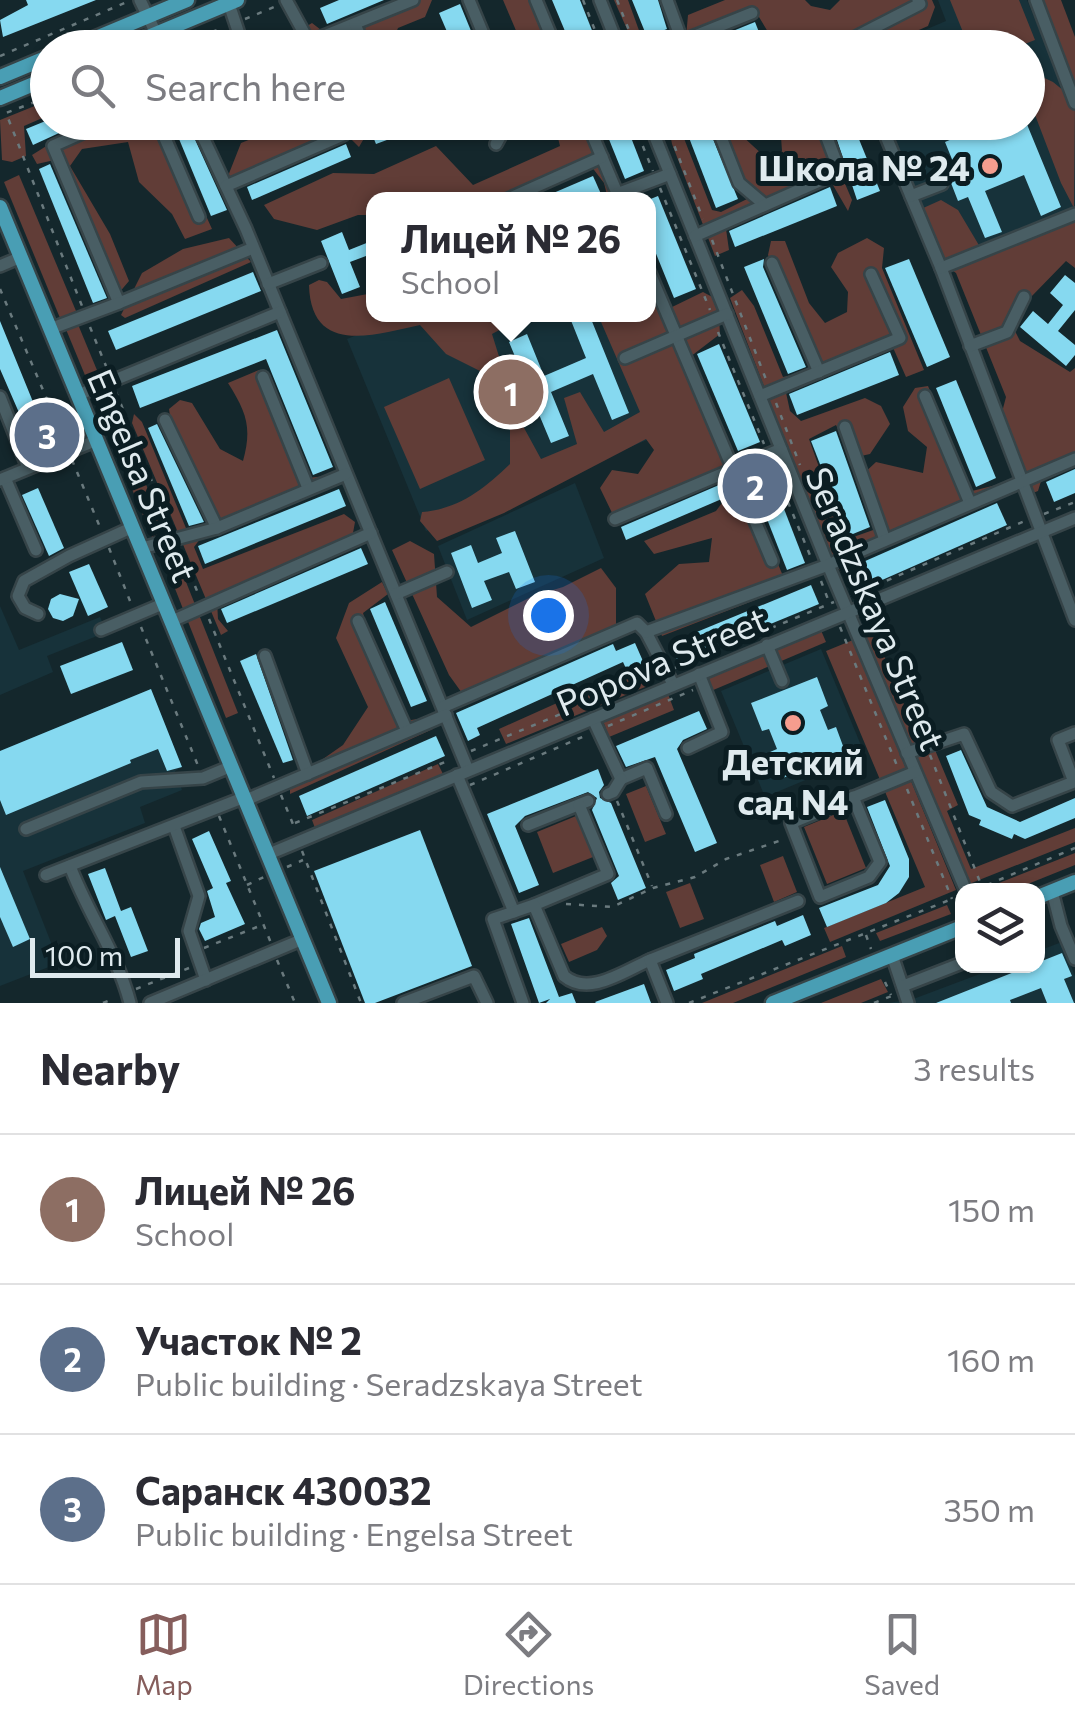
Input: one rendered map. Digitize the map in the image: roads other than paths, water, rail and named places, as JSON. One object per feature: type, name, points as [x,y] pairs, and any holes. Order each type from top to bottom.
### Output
[{"type":"main road","points":[[115,30],[188,0]]},
{"type":"main road","points":[[180,30],[233,2]]},
{"type":"main road","points":[[0,77],[30,65]]},
{"type":"main road","points":[[0,98],[30,86]]},
{"type":"main road","name":"Engelsa Street","points":[[0,207],[268,854]]},
{"type":"main road","points":[[268,854],[330,1002]]},
{"type":"main road","points":[[1045,894],[1075,882]]},
{"type":"main road","points":[[772,1003],[955,929]]},
{"type":"street","points":[[140,0],[154,30]]},
{"type":"street","points":[[286,0],[300,30]]},
{"type":"street","points":[[340,30],[412,0]]},
{"type":"street","points":[[469,0],[482,30]]},
{"type":"street","points":[[536,0],[548,30]]},
{"type":"street","points":[[600,0],[612,30]]},
{"type":"street","points":[[666,0],[678,30]]},
{"type":"street","points":[[869,30],[920,4],[918,0]]},
{"type":"street","points":[[1036,0],[1075,103]]},
{"type":"street","points":[[233,2],[239,30]]},
{"type":"street","points":[[707,30],[752,12]]},
{"type":"street","points":[[356,24],[358,30]]},
{"type":"street","points":[[66,140],[53,146],[120,303]]},
{"type":"street","points":[[166,140],[199,216]]},
{"type":"street","points":[[205,140],[254,248],[462,754],[463,788],[514,912]]},
{"type":"street","points":[[226,186],[331,140]]},
{"type":"street","points":[[496,144],[498,140]]},
{"type":"street","points":[[595,140],[616,192]]},
{"type":"street","name":"Seradzskaya Street","points":[[656,140],[727,314],[766,394],[774,451],[822,567],[846,605],[963,883]]},
{"type":"street","points":[[722,140],[738,183],[765,205]]},
{"type":"street","points":[[695,236],[840,172],[828,140]]},
{"type":"street","points":[[888,140],[941,268],[1075,620]]},
{"type":"street","points":[[524,192],[602,157]]},
{"type":"street","points":[[629,192],[670,174]]},
{"type":"street","points":[[911,196],[942,184]]},
{"type":"street","points":[[941,268],[1075,214]]},
{"type":"street","points":[[50,328],[254,248]]},
{"type":"street","points":[[0,266],[21,258]]},
{"type":"street","points":[[268,284],[321,263]]},
{"type":"street","points":[[772,263],[819,372]]},
{"type":"street","points":[[766,394],[900,338],[871,274]]},
{"type":"street","points":[[656,288],[772,560]]},
{"type":"street","points":[[970,346],[1007,332],[1024,298]]},
{"type":"street","points":[[78,396],[280,312]]},
{"type":"street","points":[[626,358],[727,314]]},
{"type":"street","points":[[263,376],[308,488]]},
{"type":"street","points":[[925,396],[970,503]]},
{"type":"street","points":[[0,398],[4,422],[28,468]]},
{"type":"street","points":[[165,420],[216,528]]},
{"type":"street","points":[[844,427],[885,540]]},
{"type":"street","points":[[36,550],[2,479],[97,440]]},
{"type":"street","points":[[615,520],[774,451]]},
{"type":"street","points":[[646,632],[822,567],[1075,458]]},
{"type":"street","points":[[142,548],[216,528],[346,474]]},
{"type":"street","name":"Popova Street","points":[[268,854],[463,772],[595,725],[673,684],[701,680],[833,610],[1075,518]]},
{"type":"street","points":[[38,614],[26,608],[18,596],[24,581],[133,527]]},
{"type":"street","points":[[172,621],[371,533]]},
{"type":"street","points":[[396,594],[447,572]]},
{"type":"street","points":[[101,630],[165,603]]},
{"type":"street","points":[[358,621],[408,731]]},
{"type":"street","points":[[46,875],[308,774],[637,624],[646,632],[673,684]]},
{"type":"street","points":[[767,645],[782,681]]},
{"type":"street","points":[[265,656],[308,774]]},
{"type":"street","points":[[688,748],[722,732],[701,680]]},
{"type":"street","points":[[595,725],[620,780]]},
{"type":"street","points":[[906,753],[964,734],[990,792],[1012,806],[1074,782],[1058,740],[1075,733]]},
{"type":"street","points":[[26,829],[142,782],[203,778],[232,766]]},
{"type":"street","points":[[611,793],[620,780],[646,768],[666,814]]},
{"type":"street","points":[[853,798],[880,862],[870,877],[820,897],[791,824],[853,798],[902,778],[915,772]]},
{"type":"street","points":[[523,1003],[493,919],[608,874],[584,803],[528,826]]},
{"type":"street","points":[[174,826],[199,896],[189,931],[206,980]]},
{"type":"street","points":[[70,866],[93,921],[103,930],[129,998]]},
{"type":"street","points":[[1045,896],[1071,939],[1075,959]]},
{"type":"street","points":[[537,904],[564,976],[574,984],[589,986],[798,902]]},
{"type":"street","points":[[150,1003],[168,1000],[303,939]]},
{"type":"street","points":[[892,954],[908,1003]]},
{"type":"street","points":[[650,960],[668,1003]]},
{"type":"street","points":[[903,986],[955,966]]},
{"type":"street","points":[[403,1003],[474,976],[486,1003]]},
{"type":"place","name":"Школа № 24","points":[[990,166]]},
{"type":"place","name":"Лицей № 26","points":[[511,392]]},
{"type":"place","name":"Саранск 430032","points":[[47,435]]},
{"type":"place","name":"Участок № 2","points":[[755,486]]},
{"type":"place","name":"Детский сад N4","points":[[793,723]]}]
